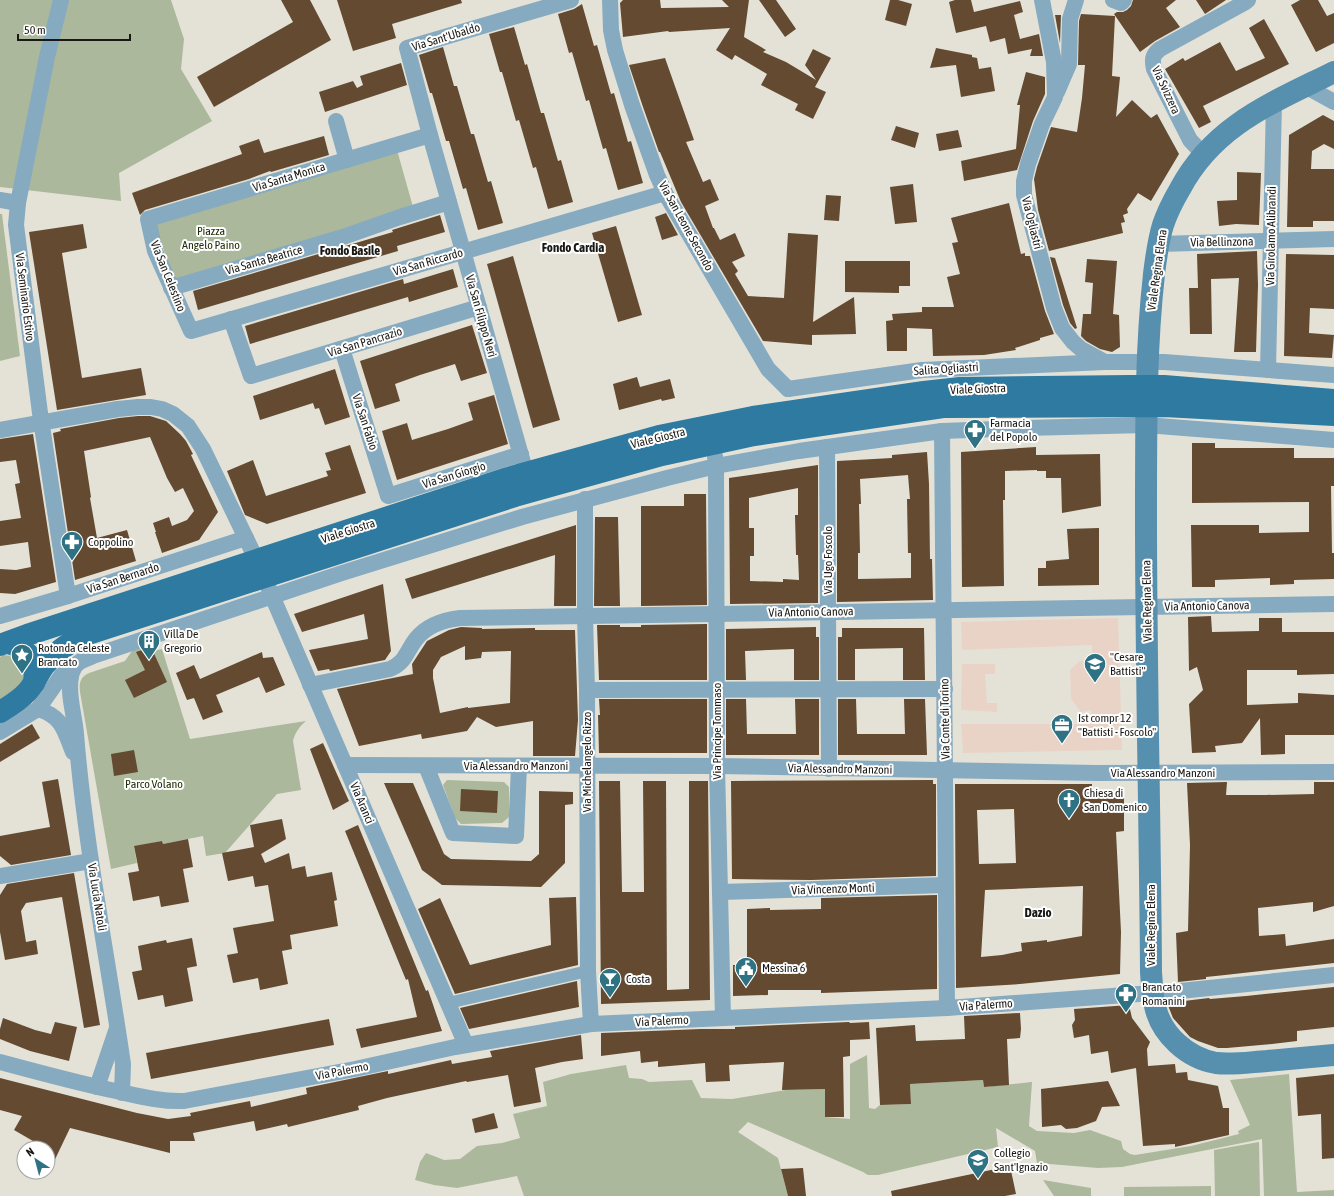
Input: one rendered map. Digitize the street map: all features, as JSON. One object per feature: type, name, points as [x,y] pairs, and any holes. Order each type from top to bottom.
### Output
[{"type":"main road","name":"Viale Regina Elena","points":[[1334,72],[1274,102],[1237,124],[1221,136],[1203,154],[1181,187],[1162,227],[1152,294],[1148,361],[1146,607],[1150,774],[1152,993],[1160,1018],[1175,1040],[1188,1052],[1209,1061],[1221,1063],[1242,1063],[1334,1055]]},
{"type":"main road","name":"Viale Giostra","points":[[0,712],[29,691],[44,667],[56,653],[82,636],[260,569],[523,464],[753,417],[954,389],[1147,406],[1334,415]]},
{"type":"main road","name":"Viale Giostra","points":[[5,644],[27,635],[515,496],[662,455],[754,435],[944,407],[1147,406],[1334,400]]},
{"type":"main road","points":[[5,644],[19,646],[31,657],[34,665],[34,683]]},
{"type":"street","name":"Via Seminario Estivo","points":[[61,0],[18,202],[16,225],[42,423],[68,596]]},
{"type":"street","name":"Via Sant'Ubaldo","points":[[430,135],[407,48],[571,0]]},
{"type":"street","name":"Via San Leone Secondo","points":[[610,0],[611,30],[615,50],[632,105],[665,193],[768,369],[788,389]]},
{"type":"street","name":"Via Ogliastri","points":[[1042,0],[1054,62],[1055,97],[1042,124],[1028,164],[1024,182],[1024,195],[1054,308],[1062,328],[1070,339],[1081,349],[1104,362]]},
{"type":"street","points":[[1055,97],[1069,64],[1070,19],[1076,0]]},
{"type":"street","points":[[1113,0],[1121,2],[1124,0]]},
{"type":"street","name":"Via Svizzera","points":[[1203,154],[1190,140],[1154,70],[1152,60],[1154,54],[1160,49],[1248,0]]},
{"type":"street","points":[[1305,86],[1334,102]]},
{"type":"street","name":"Via Girolamo Alibrandi","points":[[1268,370],[1274,102]]},
{"type":"street","points":[[336,121],[347,160]]},
{"type":"street","name":"Via Santa Monica","points":[[148,219],[430,135]]},
{"type":"street","name":"Via San Filippo Neri","points":[[430,135],[523,464]]},
{"type":"street","name":"Via San Riccardo","points":[[191,331],[665,193]]},
{"type":"street","points":[[0,200],[18,202]]},
{"type":"street","name":"Via Santa Beatrice","points":[[170,288],[343,237],[449,202]]},
{"type":"street","name":"Via San Celestino","points":[[148,219],[155,251],[170,288],[191,331]]},
{"type":"street","name":"Via Bellinzona","points":[[1159,244],[1334,240]]},
{"type":"street","name":"Via San Pancrazio","points":[[231,319],[251,376],[479,307]]},
{"type":"street","name":"Via San Fabio","points":[[342,349],[388,496]]},
{"type":"street","points":[[1104,362],[1148,361],[1334,375]]},
{"type":"street","name":"Salita Ogliastri","points":[[788,389],[922,370],[1104,362]]},
{"type":"street","points":[[788,389],[792,411]]},
{"type":"street","name":"Viale Giostra","points":[[38,709],[61,676],[81,661],[93,656],[350,570],[522,517],[585,499],[716,466],[799,451],[942,431],[1147,406],[1334,440]]},
{"type":"street","name":"Via Aranci","points":[[0,430],[118,409],[138,407],[162,409],[181,419],[188,426],[203,449],[260,569],[466,1046]]},
{"type":"street","name":"Via Conte di Torino","points":[[942,431],[947,1008]]},
{"type":"street","name":"Via Principe Tommaso","points":[[713,444],[716,466],[717,766],[723,1018]]},
{"type":"street","name":"Via Ugo Foscolo","points":[[827,448],[829,769]]},
{"type":"street","name":"Via San Giorgio","points":[[388,496],[523,464]]},
{"type":"street","name":"Via Michelangelo Rizzo","points":[[585,499],[588,971],[591,1024]]},
{"type":"street","name":"Via San Bernardo","points":[[0,616],[68,596],[246,538]]},
{"type":"street","name":"Via Antonio Canova","points":[[310,685],[390,669],[398,666],[416,639],[426,630],[447,620],[460,618],[1334,604]]},
{"type":"street","points":[[75,666],[71,677],[70,690],[75,721],[79,767]]},
{"type":"street","points":[[587,690],[944,689]]},
{"type":"street","points":[[0,732],[38,709],[48,712],[62,725],[79,767]]},
{"type":"street","name":"Via Alessandro Manzoni","points":[[345,765],[717,766],[946,772],[1150,774],[1334,772]]},
{"type":"street","points":[[426,766],[453,833],[516,836],[519,766]]},
{"type":"street","name":"Via Lucia Natoli","points":[[79,767],[91,861],[123,1064],[122,1092]]},
{"type":"street","points":[[0,876],[91,861]]},
{"type":"street","name":"Via Vincenzo Monti","points":[[720,892],[946,885]]},
{"type":"street","points":[[448,1003],[588,971]]},
{"type":"street","name":"Via Palermo","points":[[0,1062],[97,1087],[146,1098],[171,1101],[197,1099],[466,1046],[591,1024],[947,1008],[1152,993],[1334,975]]},
{"type":"street","points":[[97,1087],[118,1027]]},
{"type":"shaded area","name":"\"Cesare Battisti\"","points":[[1118,618],[1122,750],[963,753],[961,724],[1093,724],[1091,710],[1081,712],[1071,699],[1070,670],[1080,661],[1092,662],[1092,645],[962,650],[961,622]]},
{"type":"shaded area","points":[[962,664],[995,664],[995,674],[985,674],[987,703],[997,703],[997,712],[961,710]]},
{"type":"green space","points":[[0,0],[171,0],[184,39],[181,69],[212,121],[119,173],[121,201],[0,187]]},
{"type":"green space","name":"Piazza Angelo Paino","points":[[397,150],[413,207],[332,234],[175,282],[154,222]]},
{"type":"green space","points":[[0,214],[2,214],[20,356],[0,361]]},
{"type":"green space","name":"Parco Volano","points":[[148,642],[153,651],[162,649],[190,739],[306,721],[298,730],[293,741],[301,790],[277,794],[225,853],[206,856],[203,836],[163,844],[162,841],[134,847],[137,863],[111,869],[80,692],[80,683],[82,678],[89,673],[125,661],[134,648]]},
{"type":"green space","points":[[3,655],[13,657],[18,660],[24,667],[25,672],[22,682],[18,688],[0,699],[0,657]]},
{"type":"green space","points":[[447,780],[504,782],[509,787],[509,817],[502,823],[461,824],[455,818],[443,785]]},
{"type":"green space","points":[[867,1055],[869,1108],[875,1109],[880,1105],[911,1104],[910,1084],[983,1080],[984,1087],[1032,1082],[1029,1126],[1037,1131],[1074,1133],[1090,1130],[1121,1141],[1123,1149],[1130,1154],[1135,1155],[1191,1146],[1239,1134],[1238,1131],[1250,1125],[1230,1080],[1289,1074],[1297,1192],[1334,1190],[1334,1196],[1264,1196],[1262,1139],[1122,1167],[1098,1168],[1037,1163],[1035,1151],[996,1128],[998,1147],[878,1175],[868,1175],[748,1122],[738,1132],[778,1158],[788,1196],[524,1196],[517,1176],[457,1188],[434,1185],[415,1180],[420,1162],[426,1153],[444,1160],[460,1159],[477,1146],[502,1143],[520,1138],[513,1114],[547,1106],[543,1082],[571,1074],[626,1065],[629,1078],[642,1079],[649,1082],[692,1080],[701,1098],[732,1099],[786,1090],[825,1089],[825,1117],[850,1119],[850,1064]]},
{"type":"green space","points":[[1259,1142],[1260,1196],[1215,1196],[1214,1150]]},
{"type":"green space","points":[[1043,1180],[1091,1188],[1091,1196],[1054,1196]]},
{"type":"green space","points":[[1211,1186],[1211,1196],[1124,1196],[1124,1187]]},
{"type":"building","points":[[281,0],[310,0],[331,40],[214,107],[197,77],[293,22]]},
{"type":"building","points":[[337,0],[461,0],[462,3],[392,24],[396,38],[353,51]]},
{"type":"building","points":[[623,0],[660,0],[661,8],[729,7],[722,0],[749,0],[744,37],[766,50],[763,52],[786,62],[816,80],[805,65],[813,49],[831,58],[815,87],[826,92],[813,119],[795,110],[798,104],[761,85],[767,74],[735,55],[732,60],[716,50],[730,28],[668,31],[623,37],[620,3]]},
{"type":"building","points":[[759,0],[776,0],[796,29],[785,37]]},
{"type":"building","points":[[890,0],[898,0],[912,4],[906,26],[885,20]]},
{"type":"building","points":[[955,0],[971,0],[974,12],[1020,1],[1023,12],[1014,15],[1020,39],[1039,34],[1043,56],[1030,56],[1032,49],[1008,54],[1005,38],[990,42],[986,26],[956,33],[949,2]]},
{"type":"building","points":[[1133,0],[1176,0],[1166,8],[1180,27],[1155,41],[1140,52],[1114,14],[1127,10],[1131,6]]},
{"type":"building","points":[[1196,0],[1226,0],[1205,14]]},
{"type":"building","points":[[1300,0],[1318,0],[1327,16],[1334,13],[1334,43],[1316,52],[1291,5]]},
{"type":"building","points":[[582,4],[594,46],[597,45],[611,94],[614,93],[628,142],[631,141],[643,183],[618,190],[606,148],[603,149],[589,100],[586,101],[572,52],[569,53],[558,14],[574,9]]},
{"type":"building","points":[[1081,14],[1115,16],[1112,76],[1120,77],[1116,117],[1132,100],[1151,118],[1157,114],[1179,154],[1151,201],[1138,193],[1127,209],[1128,213],[1123,215],[1125,222],[1121,223],[1123,233],[1049,251],[1038,210],[1034,179],[1051,127],[1077,132],[1085,65],[1078,65],[1079,21]]},
{"type":"building","points":[[1055,15],[1061,15],[1060,43]]},
{"type":"building","points":[[1264,19],[1289,64],[1203,106],[1211,122],[1199,128],[1165,69],[1183,58],[1185,61],[1220,42],[1236,71],[1265,58],[1249,28]]},
{"type":"building","points":[[514,27],[525,65],[527,64],[541,113],[544,113],[558,161],[561,160],[573,202],[548,209],[536,167],[533,168],[519,120],[516,121],[489,34]]},
{"type":"building","points":[[443,47],[454,86],[457,86],[471,134],[474,134],[488,182],[491,181],[503,223],[478,230],[466,188],[463,189],[449,141],[446,141],[419,55]]},
{"type":"building","points":[[936,48],[972,55],[972,57],[977,58],[979,69],[991,67],[995,91],[961,97],[956,65],[930,68]]},
{"type":"building","points":[[665,58],[694,140],[686,142],[703,182],[710,179],[719,200],[705,206],[713,228],[720,240],[735,233],[745,256],[732,262],[738,271],[735,274],[748,296],[784,298],[788,233],[818,235],[813,322],[854,297],[856,334],[812,335],[812,345],[763,341],[681,202],[659,152],[643,107],[629,65]]},
{"type":"building","points":[[401,63],[407,85],[325,112],[319,92],[353,81],[357,88],[363,85],[360,76]]},
{"type":"building","points":[[1026,72],[1045,77],[1045,94],[1033,121],[1017,170],[964,181],[961,161],[1016,149],[1020,105],[1017,105]]},
{"type":"building","points":[[1323,115],[1334,121],[1334,149],[1324,144],[1312,151],[1311,169],[1334,169],[1334,221],[1313,221],[1313,227],[1287,227],[1289,135]]},
{"type":"building","points":[[896,126],[919,133],[915,148],[891,140]]},
{"type":"building","points":[[958,130],[962,147],[939,151],[936,134]]},
{"type":"building","points":[[324,136],[329,155],[271,172],[270,171],[249,179],[145,210],[140,215],[132,193],[242,154],[239,146],[259,139],[264,153]]},
{"type":"building","points":[[1237,172],[1261,173],[1259,225],[1236,224],[1219,226],[1217,201],[1237,200]]},
{"type":"building","points":[[913,184],[917,222],[895,224],[890,187]]},
{"type":"building","points":[[826,195],[841,196],[839,221],[824,220]]},
{"type":"building","points":[[1009,203],[1021,254],[1025,253],[1025,256],[1030,256],[1045,311],[1054,334],[1015,348],[1016,350],[984,355],[933,356],[932,329],[907,328],[907,351],[887,351],[886,321],[893,320],[892,314],[922,312],[922,307],[954,307],[947,277],[960,274],[952,243],[958,242],[951,218]]},
{"type":"building","points":[[666,213],[678,235],[662,240],[655,217]]},
{"type":"building","points":[[440,215],[445,232],[397,246],[398,251],[198,310],[193,291],[393,232],[392,230]]},
{"type":"building","points":[[83,224],[87,248],[62,253],[82,378],[141,368],[146,395],[57,410],[29,232]]},
{"type":"building","points":[[616,226],[642,315],[618,322],[592,233]]},
{"type":"building","points":[[1257,251],[1258,285],[1256,352],[1234,352],[1239,278],[1211,279],[1212,334],[1190,334],[1189,288],[1198,288],[1197,254]]},
{"type":"building","points":[[1286,254],[1334,255],[1334,309],[1310,308],[1309,333],[1334,335],[1332,358],[1284,356]]},
{"type":"building","points":[[513,256],[560,420],[533,428],[487,264]]},
{"type":"building","points":[[1050,257],[1055,258],[1077,328],[1075,329],[1070,323],[1063,305]]},
{"type":"building","points":[[1087,259],[1117,261],[1113,314],[1119,315],[1120,347],[1112,352],[1100,349],[1086,341],[1081,336],[1083,314],[1091,314],[1093,283],[1085,282]]},
{"type":"building","points":[[845,261],[910,261],[910,286],[899,286],[899,293],[845,292]]},
{"type":"building","points":[[453,269],[458,287],[409,302],[408,297],[250,344],[245,326],[403,279],[404,284]]},
{"type":"building","points":[[472,325],[487,373],[461,381],[455,364],[420,375],[395,384],[400,401],[375,409],[360,361]]},
{"type":"building","points":[[335,369],[350,417],[325,425],[319,408],[315,409],[313,403],[260,420],[253,396]]},
{"type":"building","points":[[637,377],[640,387],[670,379],[675,398],[662,401],[661,399],[619,410],[613,384]]},
{"type":"building","points":[[494,395],[508,444],[397,480],[382,431],[407,423],[412,440],[448,429],[473,420],[468,403]]},
{"type":"building","points":[[138,416],[150,416],[166,421],[186,441],[218,512],[199,540],[162,553],[153,523],[169,517],[172,526],[187,520],[194,511],[183,488],[175,492],[167,478],[150,437],[84,451],[97,538],[127,530],[136,561],[75,580],[53,433],[61,431],[60,429]]},
{"type":"building","points":[[33,434],[56,582],[15,594],[0,593],[0,569],[16,570],[31,567],[28,542],[0,546],[0,521],[21,518],[15,484],[20,483],[16,460],[0,462],[0,439]]},
{"type":"building","points":[[1192,443],[1215,443],[1215,448],[1294,448],[1294,458],[1334,458],[1334,486],[1331,486],[1334,579],[1294,580],[1294,584],[1270,585],[1270,578],[1215,580],[1215,587],[1192,587],[1191,525],[1259,525],[1259,533],[1309,532],[1309,502],[1192,503]]},
{"type":"building","points":[[350,445],[366,493],[267,524],[245,515],[227,471],[253,460],[266,496],[328,476],[326,471],[331,470],[325,453]]},
{"type":"building","points":[[1036,447],[1036,455],[1100,454],[1101,506],[1062,513],[1061,478],[1046,478],[1046,471],[1005,471],[1005,500],[1003,500],[1004,586],[962,587],[961,452]]},
{"type":"building","points":[[927,452],[930,559],[932,559],[933,600],[837,602],[837,461],[892,458],[892,455]],"holes":[[[908,475],[910,499],[907,499],[908,553],[911,553],[911,578],[858,579],[858,553],[860,553],[859,504],[861,504],[860,479]]]},
{"type":"building","points":[[818,465],[818,603],[730,604],[729,478]],"holes":[[[798,488],[798,515],[795,515],[796,555],[798,555],[799,580],[783,579],[783,582],[750,581],[750,556],[754,556],[754,528],[749,528],[749,498]]]},
{"type":"building","points":[[684,494],[706,494],[707,605],[641,606],[641,506],[684,506]]},
{"type":"building","points":[[595,517],[618,517],[620,606],[594,606]]},
{"type":"building","points":[[576,525],[576,606],[554,606],[555,555],[412,599],[405,579]]},
{"type":"building","points":[[1099,528],[1099,585],[1038,586],[1038,568],[1046,568],[1046,561],[1069,559],[1067,529]]},
{"type":"building","points":[[383,584],[391,651],[385,660],[330,671],[329,669],[318,671],[309,650],[368,639],[364,614],[302,632],[294,614]]},
{"type":"building","points":[[1211,616],[1212,632],[1259,631],[1259,618],[1282,618],[1282,632],[1334,632],[1334,674],[1297,675],[1297,670],[1247,670],[1247,705],[1298,703],[1298,693],[1334,695],[1334,735],[1285,735],[1285,754],[1261,755],[1260,718],[1242,743],[1215,746],[1216,752],[1192,753],[1189,704],[1203,690],[1197,667],[1189,671],[1188,617]]},
{"type":"building","points":[[707,624],[707,680],[599,680],[597,625],[641,627],[641,625]]},
{"type":"building","points":[[461,627],[482,629],[535,628],[535,630],[575,630],[578,720],[575,756],[533,756],[533,721],[496,727],[477,717],[467,731],[422,739],[421,734],[359,746],[337,689],[413,674],[412,664],[427,641],[449,630]],"holes":[[[465,646],[465,660],[481,658],[482,652],[511,651],[510,703],[468,707],[440,713],[433,678],[433,670],[441,657]]]},
{"type":"building","points":[[816,627],[816,637],[819,637],[819,680],[794,680],[794,649],[745,651],[746,680],[726,680],[726,629]]},
{"type":"building","points":[[842,628],[924,628],[925,680],[903,680],[903,648],[855,649],[855,680],[838,680],[838,637],[842,637]]},
{"type":"building","name":"Villa De Gregorio","points":[[151,647],[167,682],[134,698],[125,680],[145,670],[136,652]]},
{"type":"building","points":[[262,652],[263,658],[273,657],[285,685],[266,693],[259,677],[216,695],[223,712],[203,720],[194,698],[187,700],[176,673],[194,665],[200,679]]},
{"type":"building","points":[[599,699],[707,699],[707,753],[599,753]]},
{"type":"building","points":[[726,699],[746,699],[747,734],[796,734],[795,699],[819,699],[819,755],[726,755]]},
{"type":"building","points":[[838,699],[856,699],[857,734],[905,734],[904,699],[925,699],[927,755],[838,755]]},
{"type":"building","points":[[32,724],[40,738],[0,762],[0,744]]},
{"type":"building","points":[[323,743],[349,801],[333,810],[310,749]]},
{"type":"building","points":[[134,750],[138,772],[114,776],[111,754]]},
{"type":"building","points":[[58,779],[71,855],[11,865],[0,856],[0,836],[50,827],[42,782]]},
{"type":"building","points":[[933,780],[933,784],[936,784],[936,876],[811,880],[732,879],[731,781]]},
{"type":"building","points":[[599,781],[620,781],[622,892],[644,892],[643,781],[666,781],[667,990],[689,989],[689,781],[708,781],[710,1000],[601,1004]]},
{"type":"building","points":[[1227,782],[1226,795],[1314,794],[1314,782],[1334,782],[1334,906],[1313,912],[1313,902],[1258,908],[1259,936],[1285,934],[1286,946],[1334,939],[1334,963],[1206,977],[1206,979],[1178,982],[1176,933],[1188,931],[1190,845],[1187,783]]},
{"type":"building","points":[[384,783],[413,783],[444,854],[451,859],[531,861],[539,854],[539,791],[573,792],[573,804],[565,805],[565,863],[541,887],[442,885],[422,870]]},
{"type":"building","points":[[955,784],[1092,784],[1092,796],[1124,795],[1124,831],[1116,832],[1121,932],[1120,974],[1020,984],[956,988]],"holes":[[[1014,809],[1016,863],[979,864],[977,810]],[[1083,886],[1082,936],[1047,942],[1047,940],[1021,943],[1022,951],[981,957],[985,890]]]},
{"type":"building","points":[[461,789],[498,791],[497,813],[460,811]]},
{"type":"building","points":[[282,819],[286,839],[261,854],[265,863],[289,853],[292,869],[305,866],[307,877],[332,872],[337,900],[334,901],[338,926],[290,935],[292,949],[282,951],[288,984],[260,990],[258,978],[233,983],[227,955],[238,953],[233,928],[274,921],[268,885],[255,887],[253,876],[228,881],[222,853],[254,847],[250,825]]},
{"type":"building","points":[[358,825],[426,991],[428,990],[442,1031],[361,1048],[356,1029],[417,1017],[408,979],[406,980],[345,831]]},
{"type":"building","points":[[188,839],[193,867],[183,869],[189,902],[161,907],[159,896],[133,901],[128,873],[139,871],[134,846],[162,841],[163,844]]},
{"type":"building","points":[[74,873],[100,1025],[84,1028],[62,897],[26,903],[21,911],[26,942],[36,940],[38,954],[5,960],[0,932],[0,895],[7,884]]},
{"type":"building","points":[[937,895],[937,989],[821,993],[821,990],[768,990],[768,995],[733,996],[733,965],[747,965],[747,909],[821,909],[821,898]]},
{"type":"building","points":[[576,897],[578,965],[455,994],[418,909],[440,898],[470,965],[551,945],[549,898]]},
{"type":"building","points":[[192,938],[197,966],[187,968],[193,1001],[165,1007],[163,995],[138,1000],[132,972],[142,970],[138,946],[166,940],[167,943]]},
{"type":"building","points":[[577,981],[579,1007],[469,1029],[460,1008]]},
{"type":"building","points":[[1334,987],[1334,1027],[1297,1031],[1297,1041],[1272,1044],[1218,1048],[1198,1041],[1190,1037],[1173,1018],[1167,1003],[1209,998],[1246,996]]},
{"type":"building","points":[[1129,1005],[1132,1018],[1150,1042],[1147,1049],[1148,1066],[1175,1064],[1176,1073],[1187,1072],[1188,1080],[1218,1086],[1223,1108],[1229,1108],[1229,1135],[1175,1147],[1175,1144],[1143,1146],[1136,1068],[1111,1073],[1108,1051],[1091,1054],[1089,1035],[1074,1038],[1072,1025],[1075,1020],[1074,1009]]},
{"type":"building","points":[[1020,1013],[1020,1038],[1007,1039],[1009,1085],[984,1087],[983,1080],[910,1084],[911,1104],[880,1105],[876,1028],[915,1025],[916,1041],[965,1039],[964,1016]]},
{"type":"building","points":[[3,1018],[35,1030],[51,1034],[55,1022],[77,1027],[69,1061],[30,1051],[0,1039],[0,1029]]},
{"type":"building","points":[[329,1019],[334,1045],[151,1079],[146,1053]]},
{"type":"building","points":[[869,1022],[870,1039],[850,1040],[850,1056],[843,1057],[844,1117],[825,1117],[825,1089],[782,1090],[784,1062],[729,1065],[730,1081],[706,1082],[705,1063],[658,1067],[658,1061],[641,1063],[640,1051],[601,1056],[601,1033],[735,1029],[735,1027]]},
{"type":"building","points":[[581,1035],[583,1059],[535,1068],[541,1102],[514,1107],[508,1075],[466,1081],[387,1098],[358,1106],[359,1110],[288,1127],[287,1124],[256,1131],[254,1121],[193,1133],[195,1141],[170,1141],[170,1153],[70,1128],[56,1157],[56,1140],[31,1140],[14,1130],[22,1116],[0,1110],[0,1078],[137,1113],[168,1119],[191,1116],[190,1113],[250,1101],[251,1107],[307,1094],[306,1088],[388,1071],[388,1074],[451,1060],[452,1064],[492,1057],[490,1051]]},
{"type":"building","points":[[1334,1074],[1334,1158],[1322,1159],[1321,1114],[1298,1116],[1296,1078]]},
{"type":"building","points":[[1108,1081],[1120,1106],[1102,1107],[1096,1121],[1077,1128],[1066,1129],[1061,1125],[1042,1127],[1041,1089]]},
{"type":"building","points":[[494,1113],[498,1128],[475,1133],[472,1119]]},
{"type":"building","name":"Collegio Sant'Ignazio","points":[[1010,1166],[1016,1194],[1005,1196],[892,1196],[891,1191]]},
{"type":"building","points":[[803,1168],[806,1196],[788,1196],[781,1169]]},
{"type":"place","name":"Farmacia del Popolo","points":[[975,450]]},
{"type":"place","name":"Coppolino","points":[[72,562]]},
{"type":"place","name":"Villa De Gregorio","points":[[149,660]]},
{"type":"place","name":"Rotonda Celeste Brancato","points":[[22,674]]},
{"type":"place","name":"\"Cesare Battisti\"","points":[[1095,684]]},
{"type":"place","name":"Ist compr 12 \"Battisti - Foscolo\"","points":[[1062,744]]},
{"type":"place","name":"Chiesa di San Domenico","points":[[1069,820]]},
{"type":"place","name":"Messina 6","points":[[746,988]]},
{"type":"place","name":"Costa","points":[[610,998]]},
{"type":"place","name":"Brancato Romanini","points":[[1126,1014]]},
{"type":"place","name":"Collegio Sant'Ignazio","points":[[978,1180]]},
{"type":"district","name":"Fondo Cardia","points":[[573,247]]},
{"type":"district","name":"Fondo Basile","points":[[350,250]]},
{"type":"district","name":"Dazio","points":[[1038,912]]}]
